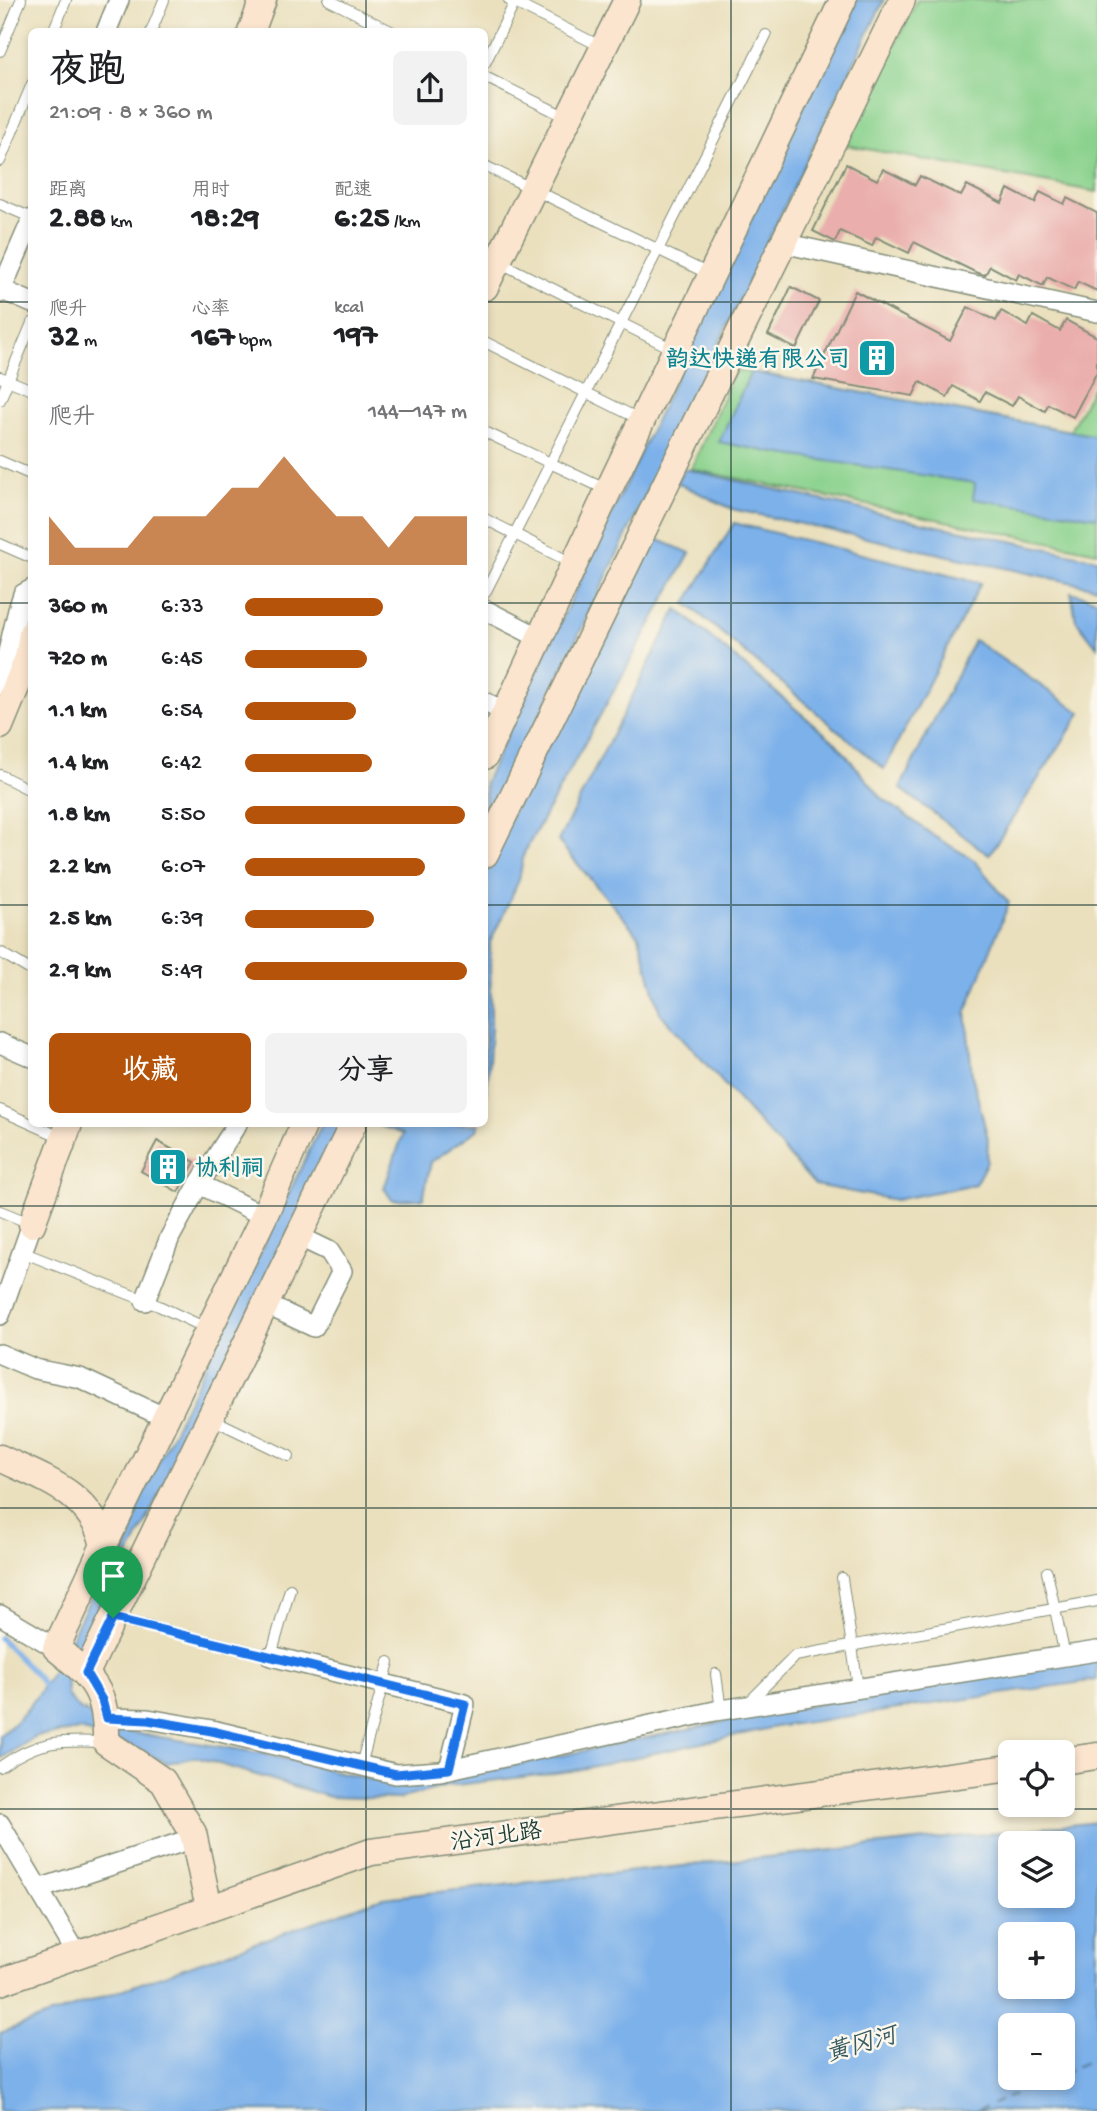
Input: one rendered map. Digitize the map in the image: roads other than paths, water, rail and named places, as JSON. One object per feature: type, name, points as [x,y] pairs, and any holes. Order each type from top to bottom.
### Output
[{"type":"street","points":[[108,28],[119,0]]},
{"type":"street","points":[[252,28],[263,0]]},
{"type":"street","points":[[491,258],[533,191],[627,0]]},
{"type":"street","points":[[488,741],[495,707],[540,638],[843,0]]},
{"type":"street","points":[[488,848],[902,0]]},
{"type":"street","points":[[28,227],[1,291],[28,301]]},
{"type":"street","points":[[783,243],[1097,312]]},
{"type":"street","points":[[0,685],[18,610],[23,594],[28,591]]},
{"type":"street","points":[[488,612],[540,638]]},
{"type":"street","points":[[0,726],[28,655]]},
{"type":"street","points":[[0,1042],[28,1055]]},
{"type":"street","points":[[145,1301],[170,1237],[235,1127]]},
{"type":"street","points":[[56,1648],[264,1216],[303,1127]]},
{"type":"street","points":[[86,1673],[352,1127]]},
{"type":"street","points":[[0,1315],[66,1131]]},
{"type":"street","points":[[199,1184],[264,1216]]},
{"type":"street","points":[[265,1304],[314,1327],[342,1271],[329,1251],[298,1236]]},
{"type":"street","points":[[0,1354],[36,1369],[80,1378],[166,1418]]},
{"type":"street","points":[[0,1458],[76,1497],[92,1516],[104,1545]]},
{"type":"street","points":[[0,1615],[56,1648],[86,1673],[102,1700],[107,1730],[163,1781],[194,1838],[206,1894]]},
{"type":"street","points":[[107,1730],[148,1720],[212,1731],[396,1774],[449,1769],[721,1710],[1097,1651]]},
{"type":"street","points":[[271,1656],[465,1704],[449,1769]]},
{"type":"street","points":[[1075,1759],[1097,1756]]},
{"type":"street","name":"沿河北路","points":[[0,1982],[370,1852],[998,1770]]},
{"type":"street","points":[[0,1824],[77,1954]]},
{"type":"street","points":[[39,1889],[194,1838]]},
{"type":"lane","points":[[0,51],[21,0]]},
{"type":"lane","points":[[55,28],[66,0]]},
{"type":"lane","points":[[153,28],[164,0]]},
{"type":"lane","points":[[329,0],[385,28]]},
{"type":"lane","points":[[509,0],[604,48]]},
{"type":"lane","points":[[488,58],[516,0]]},
{"type":"lane","points":[[488,587],[766,35]]},
{"type":"lane","points":[[488,79],[568,119]]},
{"type":"lane","points":[[0,161],[28,94]]},
{"type":"lane","points":[[488,168],[712,275]]},
{"type":"lane","points":[[0,204],[28,216]]},
{"type":"lane","points":[[491,258],[676,351]]},
{"type":"lane","points":[[0,400],[4,379],[28,331]]},
{"type":"lane","points":[[488,344],[643,421]]},
{"type":"lane","points":[[4,379],[28,388]]},
{"type":"lane","points":[[488,433],[608,491]]},
{"type":"lane","points":[[0,461],[28,473]]},
{"type":"lane","points":[[488,520],[575,565]]},
{"type":"lane","points":[[0,544],[28,556]]},
{"type":"lane","points":[[0,775],[28,789]]},
{"type":"lane","points":[[0,952],[28,969]]},
{"type":"lane","points":[[0,1110],[28,1119]]},
{"type":"lane","points":[[0,1211],[32,1224]]},
{"type":"lane","points":[[22,1252],[209,1329]]},
{"type":"lane","points":[[210,1418],[289,1456]]},
{"type":"lane","points":[[1048,1572],[1065,1657]]},
{"type":"lane","points":[[842,1578],[858,1688]]},
{"type":"lane","points":[[113,1618],[271,1656],[290,1589]]},
{"type":"lane","points":[[746,1706],[795,1656],[1097,1601]]},
{"type":"lane","points":[[361,1765],[389,1662]]},
{"type":"lane","points":[[716,1674],[721,1710]]},
{"type":"lane","points":[[0,1767],[35,1746],[107,1730]]},
{"type":"water","points":[[854,0],[884,0],[488,823],[488,776]]},
{"type":"water","points":[[751,372],[1097,436],[1097,517],[973,499],[975,483],[719,442]]},
{"type":"water","points":[[685,469],[1097,559],[1097,588],[732,509],[676,482]]},
{"type":"water","points":[[734,523],[981,583],[884,769],[686,603]]},
{"type":"water","points":[[649,536],[690,553],[524,853],[519,880],[490,943],[491,1025],[488,1079],[488,864],[580,671]]},
{"type":"water","points":[[1071,592],[1097,600],[1097,647],[1076,620]]},
{"type":"water","points":[[677,609],[836,743],[881,797],[934,836],[974,860],[1009,903],[966,1012],[972,1075],[988,1139],[987,1162],[975,1184],[895,1200],[815,1185],[660,1013],[639,936],[558,841]]},
{"type":"water","points":[[974,640],[1081,713],[989,855],[900,788]]},
{"type":"water","points":[[321,1127],[341,1127],[86,1643],[66,1669],[67,1695],[80,1710],[128,1732],[261,1753],[405,1788],[756,1715],[1097,1656],[1097,1680],[775,1727],[572,1771],[448,1786],[398,1799],[330,1797],[196,1757],[167,1763],[129,1745],[80,1730],[37,1736],[0,1759],[0,1735],[32,1703],[47,1681],[189,1401]]},
{"type":"water","points":[[383,1127],[478,1127],[431,1162],[423,1199],[392,1200],[384,1188],[403,1134]]},
{"type":"water","name":"黄冈河","points":[[1097,1822],[1097,2111],[0,2111],[0,2033],[382,1898],[998,1833],[998,1908],[1075,1908],[1075,1831],[1012,1831]]},
{"type":"waterway","points":[[0,1638],[47,1690]]},
{"type":"place","name":"韵达快递有限公司","points":[[877,358]]},
{"type":"place","name":"协利祠","points":[[168,1167]]}]
